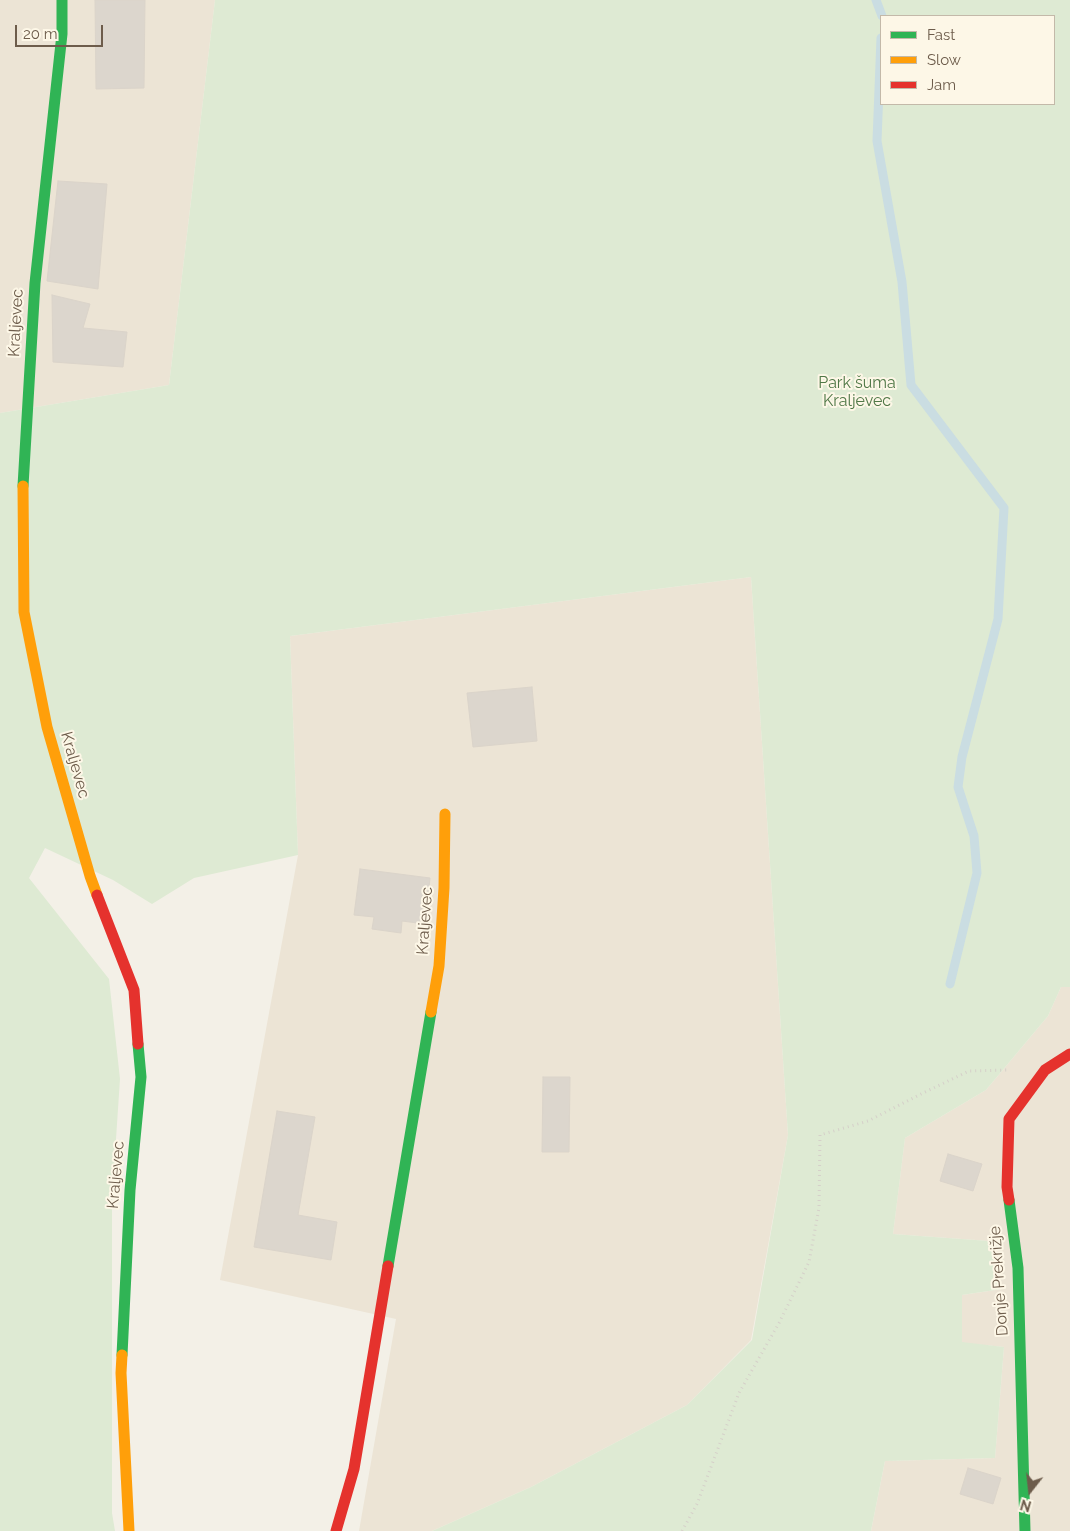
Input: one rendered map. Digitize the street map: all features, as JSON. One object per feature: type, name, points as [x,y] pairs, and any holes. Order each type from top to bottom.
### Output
[{"type":"street","name":"Kraljevec","points":[[62,0],[62,34],[34,293],[22,499],[24,612],[49,736],[90,876],[134,990],[141,1077],[130,1190],[121,1373],[129,1531]]},
{"type":"street","name":"Kraljevec","points":[[336,1531],[354,1469],[439,966],[444,888],[445,814]]},
{"type":"street","name":"Donje Prekrižje","points":[[1025,1531],[1018,1268],[1007,1187],[1009,1119],[1045,1070],[1070,1054]]},
{"type":"path","points":[[682,1531],[697,1504],[739,1393],[779,1323],[810,1262],[819,1208],[820,1135],[868,1121],[923,1092],[969,1071],[1045,1070]]},
{"type":"shaded area","points":[[0,0],[215,0],[169,385],[0,413]]},
{"type":"shaded area","points":[[751,577],[788,1135],[751,1340],[687,1405],[531,1487],[432,1531],[359,1531],[396,1319],[220,1280],[298,855],[290,636]]},
{"type":"shaded area","points":[[1061,987],[1070,987],[1070,1531],[871,1531],[885,1461],[995,1458],[1004,1347],[962,1343],[962,1295],[1002,1289],[989,1241],[893,1234],[905,1138],[986,1090],[1048,1016]]},
{"type":"green space","name":"Park šuma Kraljevec","points":[[215,0],[1070,0],[1070,987],[1061,987],[1048,1016],[986,1090],[905,1138],[893,1234],[989,1241],[1002,1289],[962,1295],[962,1342],[1004,1347],[995,1458],[885,1461],[871,1531],[432,1531],[531,1487],[687,1405],[752,1340],[788,1135],[751,577],[290,636],[298,855],[194,878],[152,904],[113,880],[45,848],[29,878],[109,979],[120,1079],[112,1199],[112,1513],[115,1531],[0,1531],[0,413],[169,385]]},
{"type":"building","points":[[95,0],[145,0],[144,88],[96,89]]},
{"type":"building","points":[[58,181],[107,184],[98,289],[47,281]]},
{"type":"building","points":[[52,295],[90,304],[83,328],[127,332],[123,367],[53,362]]},
{"type":"building","points":[[532,687],[537,741],[473,747],[467,693]]},
{"type":"building","points":[[360,869],[430,878],[425,924],[402,921],[401,933],[372,929],[374,917],[354,915]]},
{"type":"building","points":[[543,1077],[570,1077],[569,1152],[542,1152]]},
{"type":"building","points":[[277,1111],[315,1117],[298,1215],[337,1222],[331,1260],[254,1247]]},
{"type":"building","points":[[948,1154],[982,1164],[973,1191],[940,1181]]},
{"type":"building","points":[[968,1468],[1001,1478],[993,1504],[960,1494]]},
{"type":"waterway","points":[[876,0],[882,15]]},
{"type":"waterway","points":[[880,64],[877,141],[902,282],[911,385],[1004,508],[998,619],[962,757],[958,787],[974,836],[977,873],[950,984]]},
{"type":"traffic: fast","points":[[23,486],[35,283],[62,34],[62,0]]},
{"type":"traffic: fast","points":[[388,1266],[431,1012]]},
{"type":"traffic: fast","points":[[122,1355],[130,1190],[141,1077],[138,1044]]},
{"type":"traffic: fast","points":[[1009,1200],[1018,1268],[1025,1531]]},
{"type":"traffic: slow","points":[[23,486],[24,612],[47,727],[97,895]]},
{"type":"traffic: slow","points":[[431,1012],[439,966],[444,888],[445,814]]},
{"type":"traffic: slow","points":[[122,1355],[121,1373],[129,1531]]},
{"type":"traffic: jam","points":[[97,895],[134,990],[138,1044]]},
{"type":"traffic: jam","points":[[1009,1200],[1007,1187],[1009,1119],[1045,1070],[1070,1054]]},
{"type":"traffic: jam","points":[[336,1531],[354,1469],[388,1266]]}]
